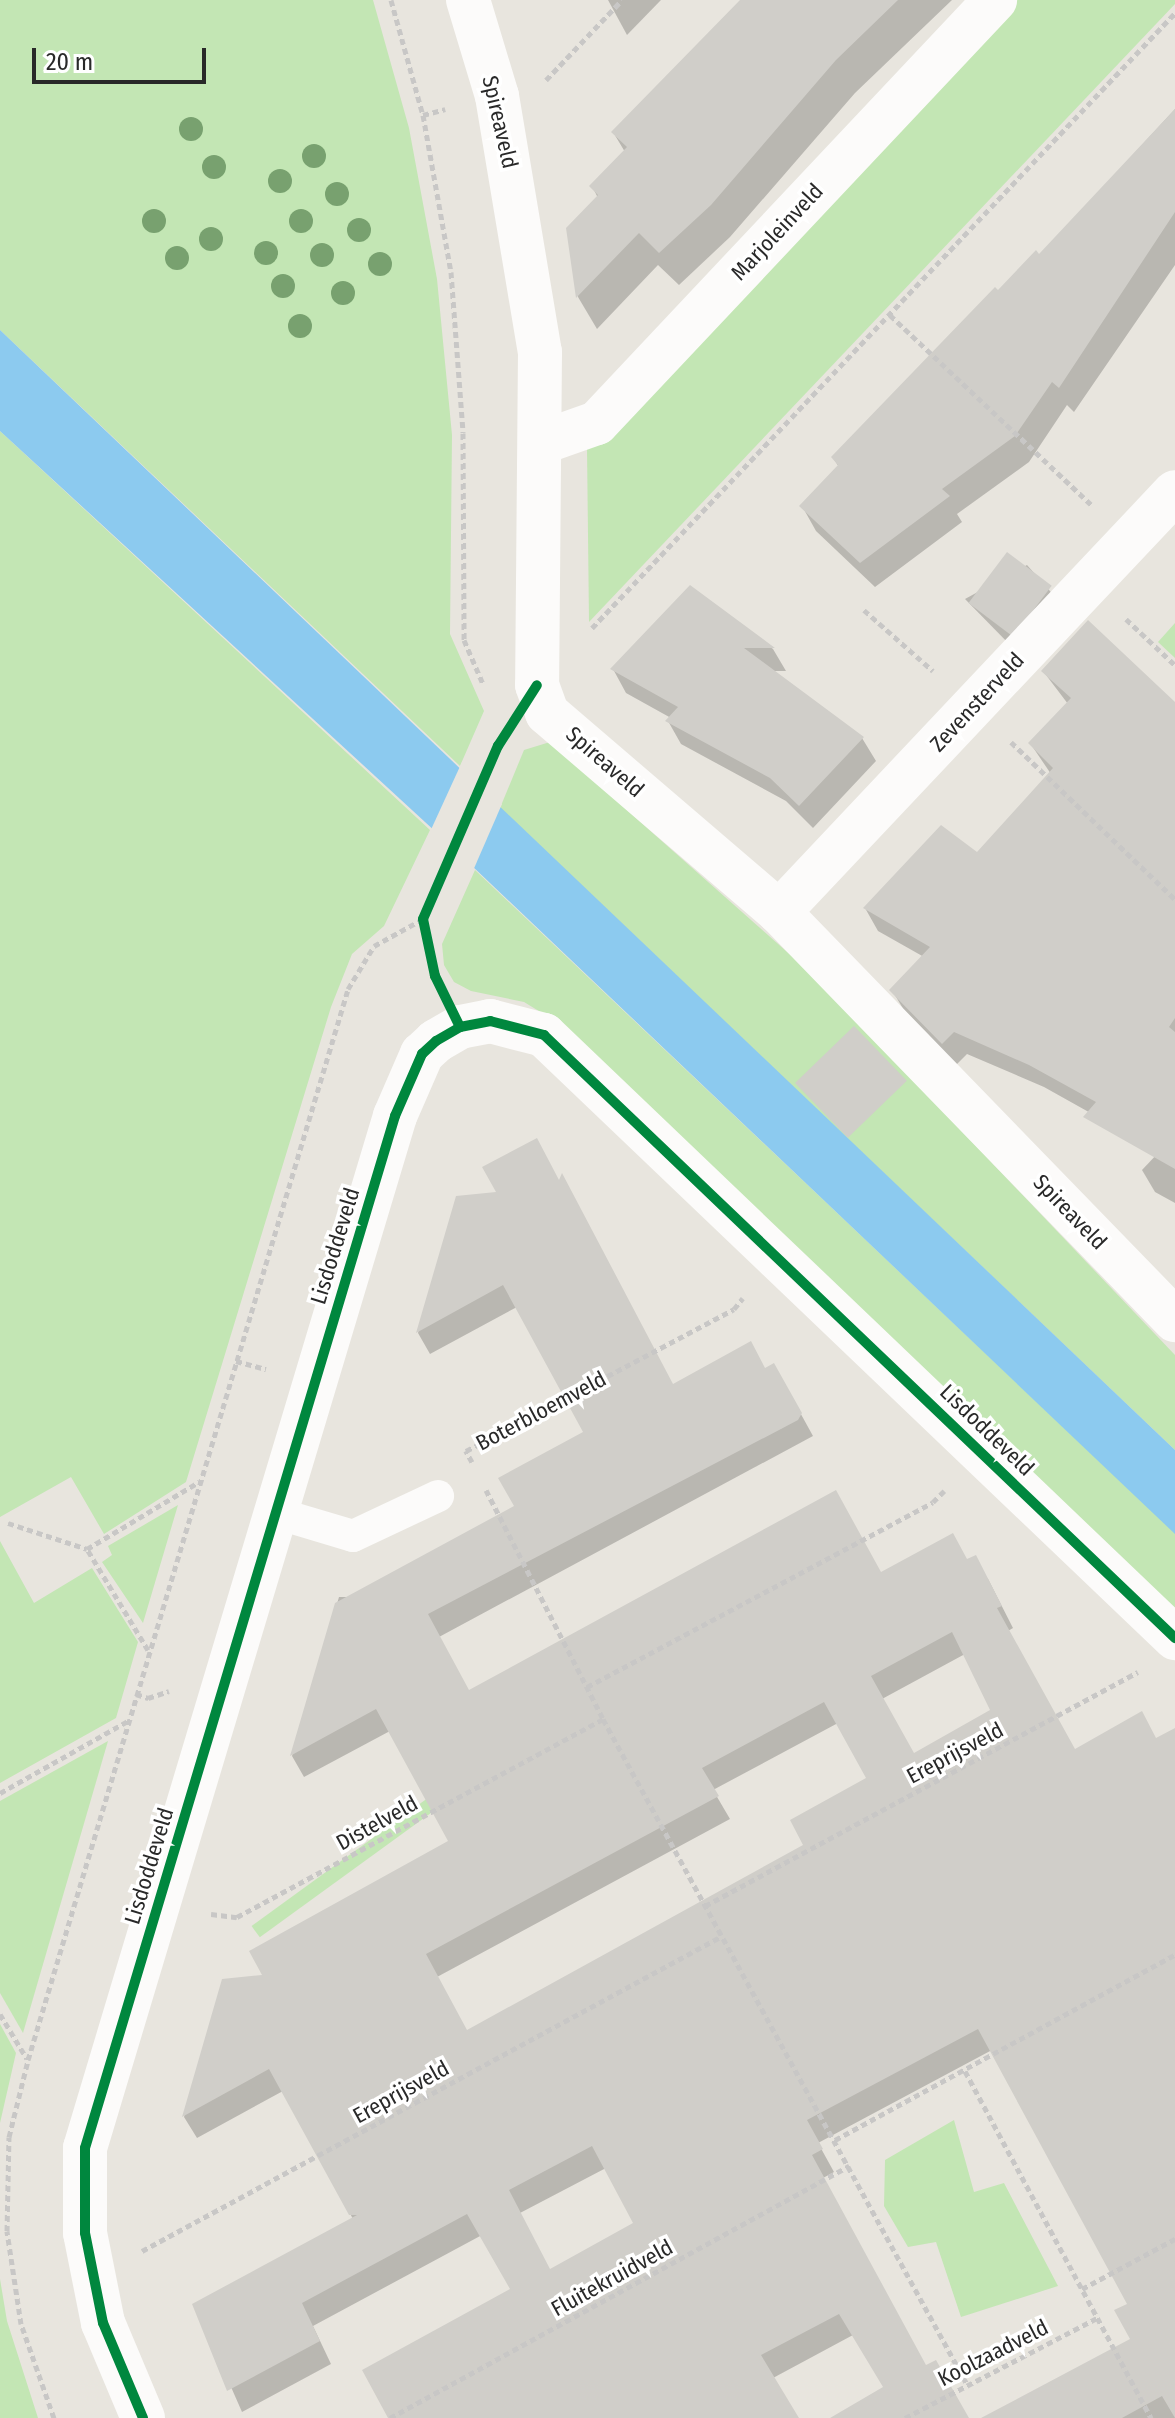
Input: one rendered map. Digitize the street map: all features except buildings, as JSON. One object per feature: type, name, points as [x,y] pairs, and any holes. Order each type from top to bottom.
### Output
[{"type":"street","name":"Spireaveld","points":[[468,0],[497,96],[520,215],[540,352],[543,442],[537,685],[547,713],[779,912],[1175,1320]]},
{"type":"street","name":"Marjoleinveld","points":[[543,442],[597,423],[995,0]]},
{"type":"street","name":"Zevensterveld","points":[[779,912],[1175,492]]},
{"type":"street","name":"Lisdoddeveld","points":[[143,2418],[103,2323],[85,2233],[85,2148],[407,1082],[422,1054],[460,1027],[490,1021],[544,1035],[983,1455],[1163,1650]]},
{"type":"lane","points":[[276,1513],[353,1536],[438,1496]]},
{"type":"path","points":[[391,0],[423,115],[451,272],[463,433],[464,640],[488,695]]},
{"type":"path","points":[[537,685],[1175,13]]},
{"type":"path","points":[[890,315],[1129,541]]},
{"type":"path","points":[[1089,583],[1175,665]]},
{"type":"path","points":[[864,610],[973,707],[1175,899]]},
{"type":"path","points":[[54,2418],[21,2324],[7,2231],[9,2137],[28,2060],[348,989],[374,946],[424,924],[427,908]]},
{"type":"path","points":[[967,2384],[587,1687],[933,1502],[983,1455]]},
{"type":"path","points":[[87,1549],[199,1482]]},
{"type":"path","points":[[8,1523],[87,1549],[148,1650]]},
{"type":"path","points":[[0,1793],[128,1721]]},
{"type":"path","points":[[835,2140],[1175,1955]]},
{"type":"path","points":[[0,2014],[28,2060]]},
{"type":"path","points":[[965,2071],[1151,2418]]},
{"type":"path","points":[[1082,2289],[1175,2239]]},
{"type":"green space","points":[[0,0],[373,0],[409,128],[437,279],[452,435],[450,634],[484,711],[460,766],[0,330]]},
{"type":"green space","points":[[1014,0],[1175,0],[1175,4],[589,622],[587,448]]},
{"type":"green space","points":[[0,431],[430,830],[384,926],[352,954],[331,1007],[186,1482],[104,1534],[71,1477],[0,1517]]},
{"type":"green space","points":[[1175,623],[1175,658],[1158,642]]},
{"type":"green space","points":[[550,742],[812,974],[1175,1355],[1175,1450],[500,808],[524,750]]},
{"type":"green space","points":[[475,870],[1175,1533],[1175,1610],[547,1016],[524,1002],[471,991],[454,982],[444,965],[442,944]]},
{"type":"green space","points":[[178,1505],[143,1623],[102,1562],[112,1555],[108,1546]]},
{"type":"green space","points":[[0,1541],[34,1603],[92,1568],[138,1642],[116,1718],[0,1783]]},
{"type":"green space","points":[[108,1741],[23,2033],[0,1993],[0,1801]]},
{"type":"green space","points":[[487,1755],[495,1766],[260,1937],[252,1926]]},
{"type":"green space","points":[[0,2024],[16,2053],[0,2123]]},
{"type":"green space","points":[[954,2120],[974,2192],[1004,2183],[1058,2286],[961,2317],[936,2242],[908,2247],[884,2206],[885,2160]]},
{"type":"green space","points":[[0,2279],[7,2321],[38,2418],[0,2418]]},
{"type":"water","points":[[0,330],[1175,1450],[1175,1534],[450,845],[0,431]]},
{"type":"pier","points":[[462,762],[502,804],[472,873],[429,834]]},
{"type":"cycle path","points":[[460,1027],[435,976],[423,919],[498,746],[537,685]]},
{"type":"cycle path","points":[[143,2418],[103,2323],[85,2233],[85,2148],[395,1116],[422,1054],[436,1041],[460,1027],[490,1021],[544,1035],[1175,1638]]}]
